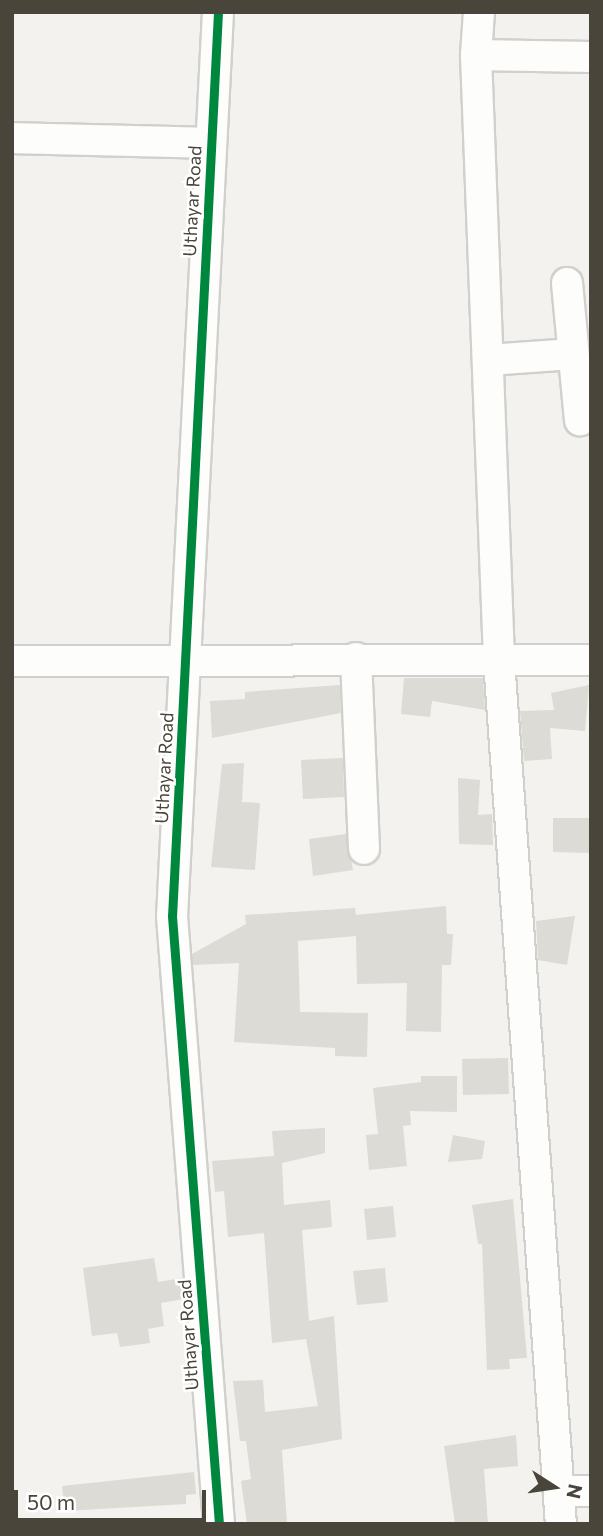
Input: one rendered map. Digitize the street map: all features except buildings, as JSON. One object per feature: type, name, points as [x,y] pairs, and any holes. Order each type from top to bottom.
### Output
[{"type":"street","name":"Uthayar Road","points":[[218,12],[172,916],[219,1524]]},
{"type":"street","points":[[479,12],[476,55],[499,660],[561,1524]]},
{"type":"street","points":[[476,55],[591,57]]},
{"type":"street","points":[[12,138],[211,143]]},
{"type":"street","points":[[567,283],[580,420]]},
{"type":"street","points":[[488,360],[573,354]]},
{"type":"street","points":[[356,658],[364,849]]},
{"type":"street","points":[[12,661],[186,664],[356,658],[591,660]]},
{"type":"street","points":[[559,1491],[591,1491]]},
{"type":"cycle path","points":[[218,12],[172,916],[219,1524]]}]
